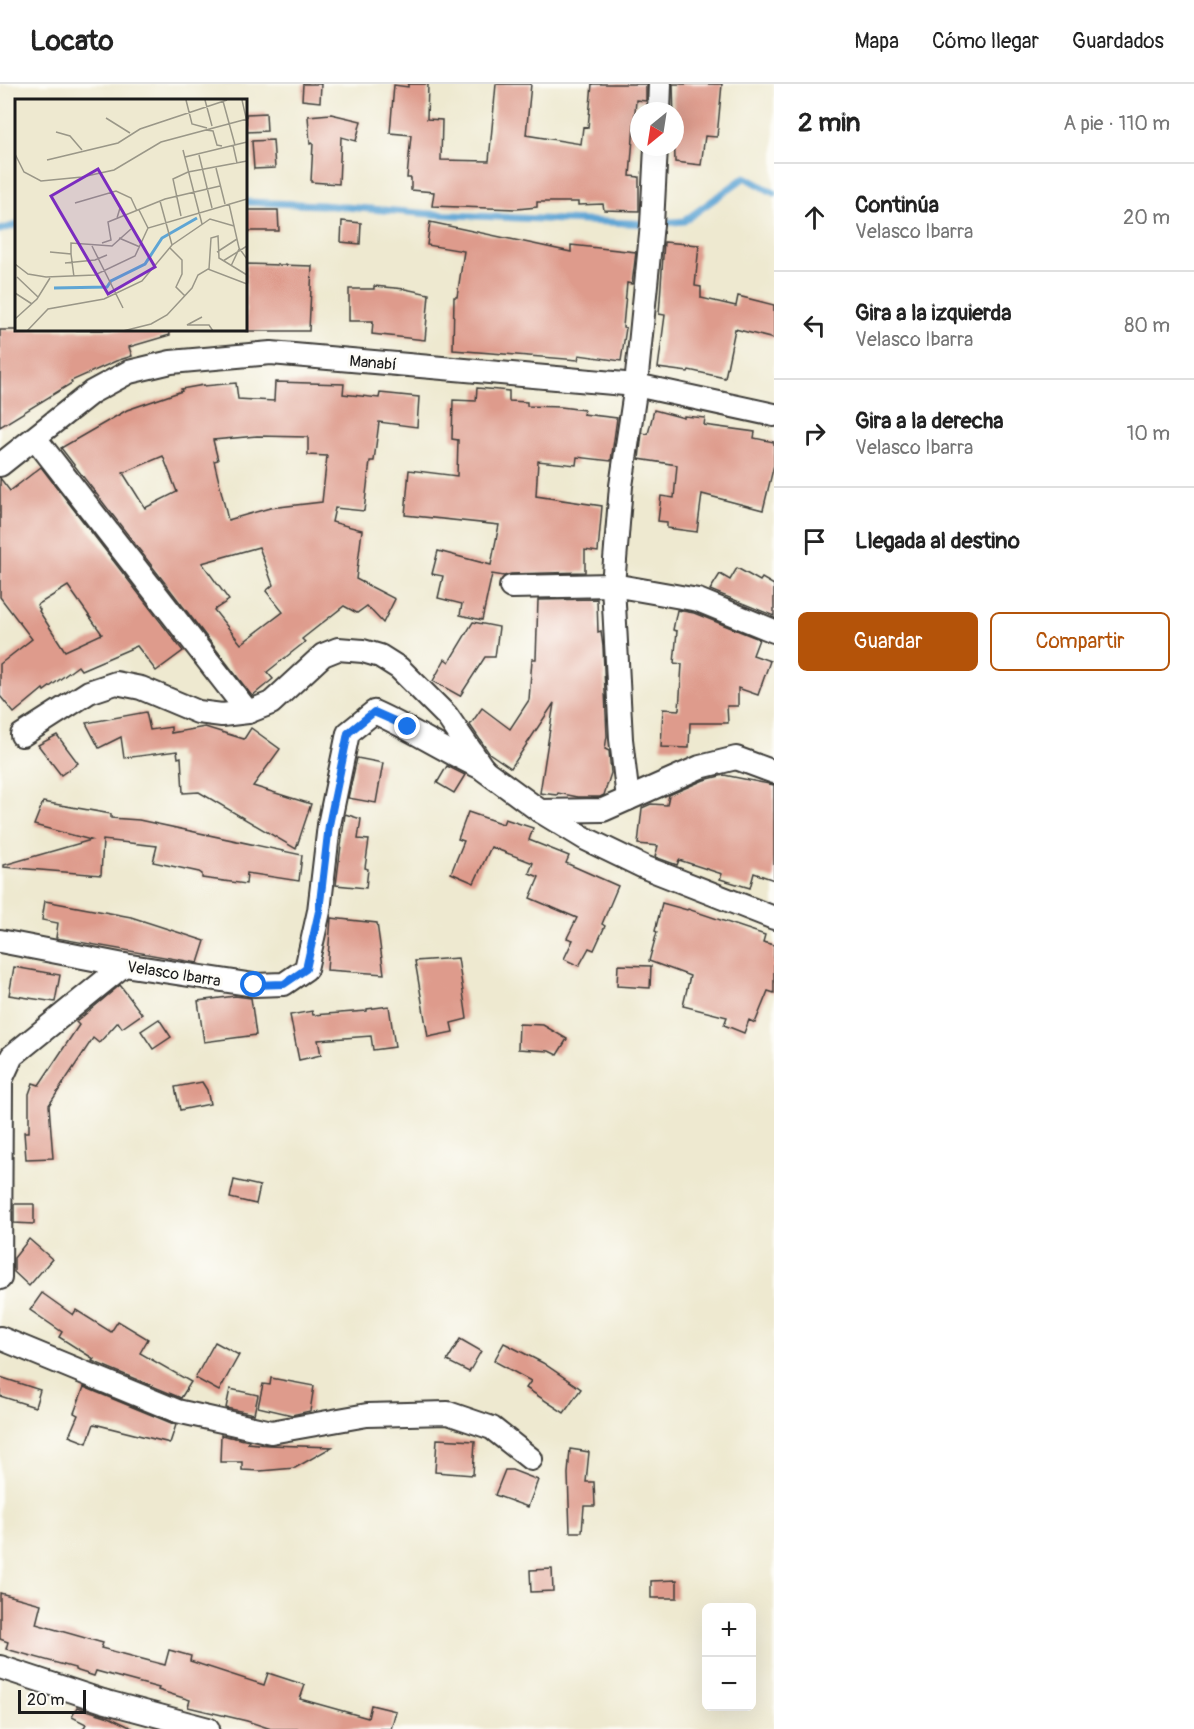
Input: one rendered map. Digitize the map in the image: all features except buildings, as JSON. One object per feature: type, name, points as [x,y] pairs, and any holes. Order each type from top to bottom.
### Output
[{"type":"street","points":[[659,102],[660,84]]},
{"type":"street","points":[[628,799],[621,739],[613,585],[621,486],[636,385],[656,156]]},
{"type":"street","name":"Manabí","points":[[0,465],[92,393],[129,372],[171,362],[271,352],[636,385],[774,415]]},
{"type":"street","points":[[35,438],[248,712]]},
{"type":"street","points":[[512,587],[613,585],[698,600],[774,631]]},
{"type":"street","points":[[22,735],[79,697],[96,688],[117,683],[141,688],[198,712],[222,715],[248,712],[271,702],[323,655],[338,649],[363,651],[380,656],[399,668],[447,716],[484,770],[540,811],[586,839],[644,867],[774,918]]},
{"type":"street","name":"Velasco Ibarra","points":[[0,941],[124,965],[254,985],[284,984],[306,969],[319,911],[329,825],[348,733],[374,712],[408,727],[484,770]]},
{"type":"street","points":[[540,811],[603,810],[700,767],[736,758],[774,771]]},
{"type":"street","points":[[0,1278],[1,1080],[6,1066],[12,1056],[124,965]]},
{"type":"street","points":[[0,1338],[188,1414],[272,1432],[367,1415],[448,1413],[492,1428],[531,1459]]},
{"type":"street","points":[[0,1667],[102,1701],[208,1729]]},
{"type":"waterway","points":[[248,202],[321,205],[432,214],[652,224],[684,221],[745,177],[774,193]]},
{"type":"waterway","points":[[0,230],[15,225]]},
{"type":"route","points":[[254,985],[284,984],[306,969],[319,911],[329,825],[348,733],[374,712],[408,727]]}]
